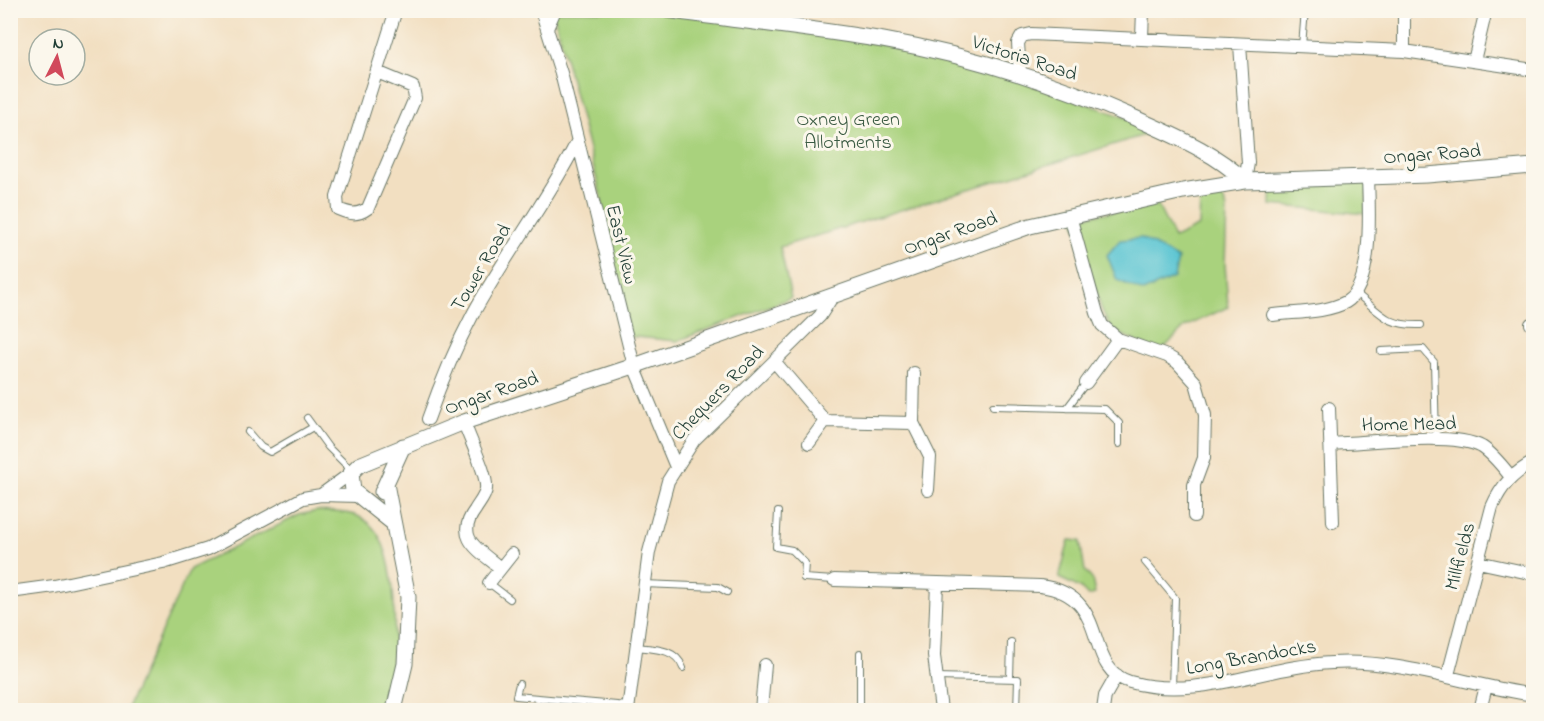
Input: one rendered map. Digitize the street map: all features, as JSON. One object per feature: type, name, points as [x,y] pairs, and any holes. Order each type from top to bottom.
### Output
[{"type":"street","points":[[377,72],[413,87],[415,98],[368,208],[361,214],[350,214],[338,209],[337,197],[396,10]]},
{"type":"street","name":"East View","points":[[541,10],[548,26],[634,366],[676,466]]},
{"type":"street","points":[[548,26],[555,10]]},
{"type":"street","name":"Victoria Road","points":[[667,10],[884,40],[1020,74],[1118,111],[1198,147],[1223,162],[1245,181]]},
{"type":"street","points":[[1142,38],[1143,10]]},
{"type":"street","points":[[1404,10],[1404,51]]},
{"type":"street","points":[[1474,61],[1486,10]]},
{"type":"street","points":[[1020,74],[1018,43],[1022,36],[1142,38],[1404,51],[1533,70]]},
{"type":"street","points":[[1240,44],[1248,163],[1245,181]]},
{"type":"street","name":"Tower Road","points":[[428,419],[446,368],[474,312],[560,176],[577,141]]},
{"type":"street","name":"Ongar Road","points":[[321,495],[355,469],[403,446],[464,422],[634,366],[1030,226],[1245,181],[1368,177],[1533,166]]},
{"type":"street","points":[[1273,315],[1338,306],[1357,294],[1364,274],[1366,253],[1368,177]]},
{"type":"street","points":[[1070,216],[1102,325],[1118,339],[1167,356],[1187,372],[1196,383],[1203,400],[1205,415],[1204,458],[1194,485],[1194,516]]},
{"type":"street","name":"Chequers Road","points":[[628,708],[644,584],[658,514],[668,481],[694,440],[820,316],[834,294]]},
{"type":"street","points":[[1086,383],[1118,339]]},
{"type":"street","points":[[774,361],[825,421],[913,423]]},
{"type":"street","points":[[914,373],[913,423],[930,457],[928,490]]},
{"type":"street","points":[[1329,408],[1333,522]]},
{"type":"street","points":[[809,443],[825,421]]},
{"type":"street","points":[[464,422],[473,452],[485,474],[486,488],[481,501],[466,522],[466,534],[472,544],[500,568]]},
{"type":"street","name":"Home Mead","points":[[1330,444],[1436,440],[1470,442],[1483,448],[1511,477]]},
{"type":"street","points":[[361,497],[378,496],[403,446]]},
{"type":"street","name":"Millfields","points":[[1448,675],[1492,507],[1499,491],[1511,477],[1533,462]]},
{"type":"street","points":[[393,524],[350,485],[355,469],[379,465],[386,481],[408,597],[409,629],[405,664],[394,711]]},
{"type":"street","name":"Ongar Road","points":[[10,592],[54,586],[183,557],[233,537],[283,507],[303,498],[321,495],[361,497]]},
{"type":"street","points":[[489,583],[512,554]]},
{"type":"street","points":[[1478,562],[1533,574]]},
{"type":"street","points":[[834,580],[1040,586],[1066,591],[1076,598],[1086,612],[1106,663],[1117,675],[1105,696],[1103,711]]},
{"type":"street","points":[[937,584],[936,677],[941,711]]},
{"type":"street","name":"Long Brandocks","points":[[1117,675],[1130,682],[1172,687],[1199,687],[1291,667],[1332,663],[1378,664],[1448,675],[1486,686],[1533,695]]},
{"type":"street","points":[[761,711],[765,665]]},
{"type":"street","points":[[1480,711],[1486,686]]},
{"type":"lane","points":[[1302,47],[1305,10]]},
{"type":"lane","points":[[1357,294],[1392,323],[1401,326],[1421,325]]},
{"type":"lane","points":[[1382,351],[1423,349],[1434,362],[1436,440]]},
{"type":"lane","points":[[1067,408],[1086,383]]},
{"type":"lane","points":[[993,406],[1105,409],[1119,423],[1119,444]]},
{"type":"lane","points":[[307,418],[355,469]]},
{"type":"lane","points":[[248,432],[261,447],[270,452],[313,427]]},
{"type":"lane","points":[[778,513],[776,548],[792,550],[805,563],[804,578],[834,580]]},
{"type":"lane","points":[[1145,562],[1175,598],[1172,687]]},
{"type":"lane","points":[[489,583],[510,599]]},
{"type":"lane","points":[[644,584],[718,587],[728,592]]},
{"type":"lane","points":[[1011,642],[1011,679]]},
{"type":"lane","points":[[635,647],[669,652],[680,662],[682,668]]},
{"type":"lane","points":[[860,653],[860,711]]},
{"type":"lane","points":[[936,677],[1018,679],[1017,711]]},
{"type":"lane","points":[[519,684],[516,696],[628,708]]},
{"type":"green space","name":"Oxney Green Allotments","points":[[553,11],[666,11],[945,54],[1161,130],[780,247],[791,298],[677,341],[626,336],[601,196]]},
{"type":"green space","points":[[1368,177],[1366,214],[1271,205],[1272,179]]},
{"type":"green space","points":[[1220,192],[1227,209],[1225,264],[1228,307],[1185,327],[1159,353],[1111,329],[1101,308],[1074,218],[1157,204],[1174,238],[1199,226],[1200,196]]},
{"type":"green space","points":[[317,511],[343,513],[361,518],[377,533],[385,549],[393,589],[394,631],[390,677],[380,710],[126,710],[190,569],[299,515]]},
{"type":"green space","points":[[1069,540],[1080,541],[1085,571],[1092,579],[1095,594],[1088,596],[1080,588],[1059,578]]},
{"type":"water","points":[[1142,238],[1178,259],[1174,278],[1143,292],[1117,280],[1107,255],[1120,240]]}]
